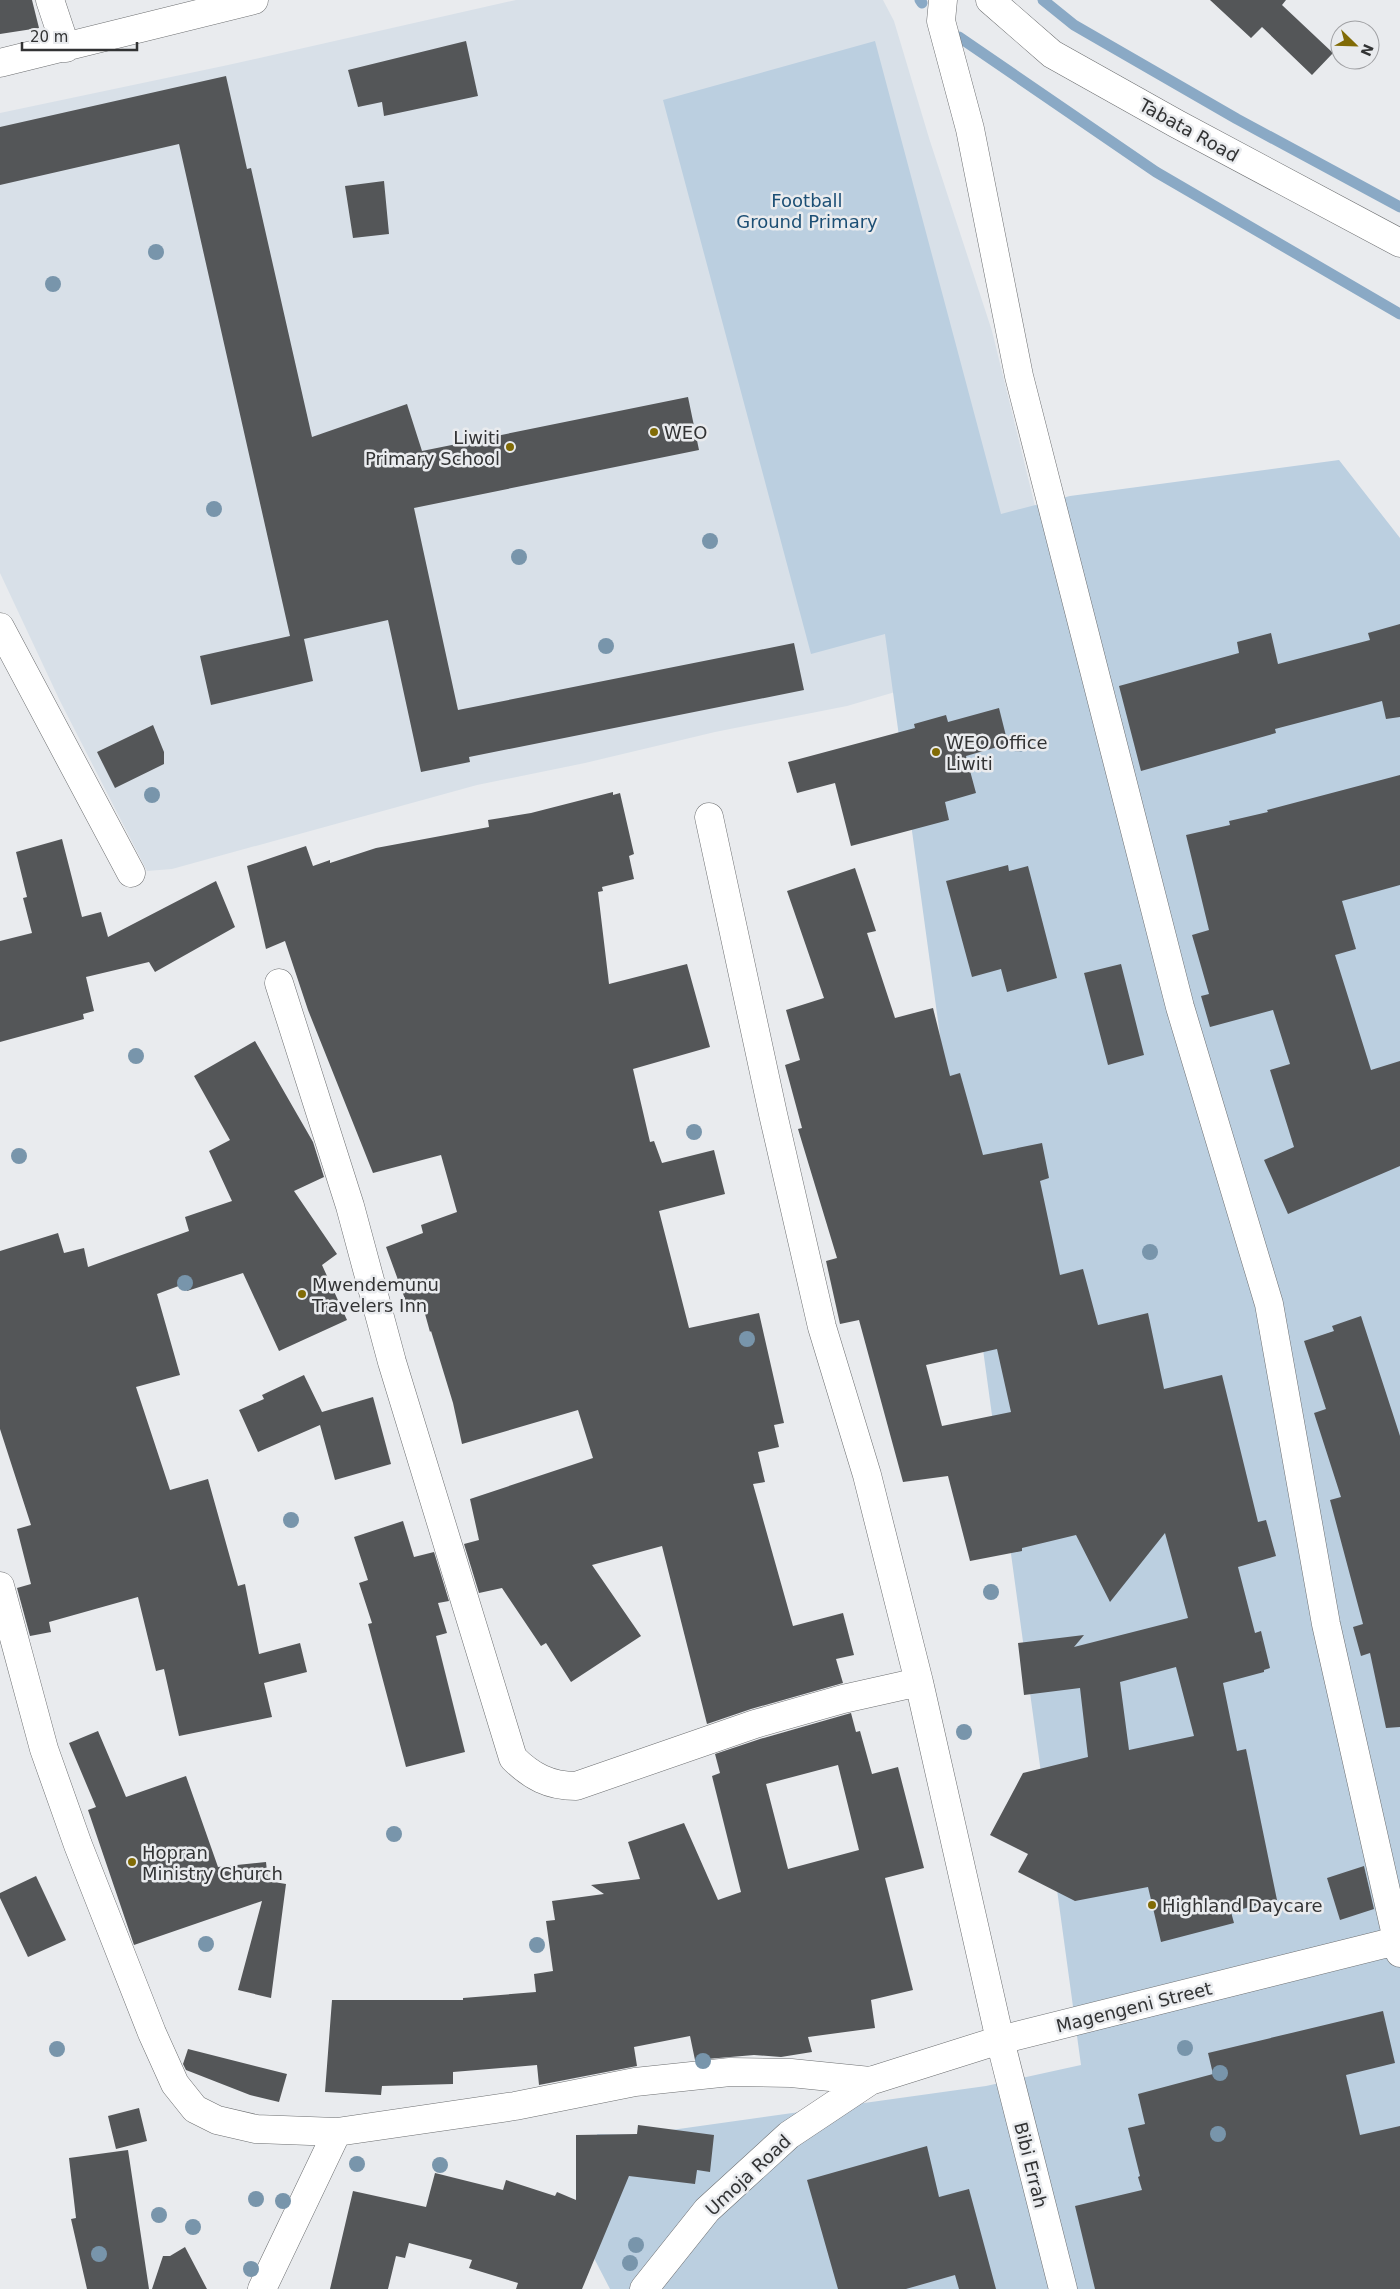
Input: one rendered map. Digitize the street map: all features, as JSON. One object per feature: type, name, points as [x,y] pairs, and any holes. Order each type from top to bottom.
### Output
[{"type":"street","points":[[50,0],[66,48]]},
{"type":"street","points":[[0,64],[254,0]]},
{"type":"street","points":[[943,0],[941,21],[970,129],[1019,376],[1180,1008],[1269,1304],[1326,1624],[1399,1944]]},
{"type":"street","name":"Tabata Road","points":[[990,0],[1052,54],[1400,243]]},
{"type":"street","points":[[0,627],[130,873]]},
{"type":"street","name":"Bibi Errah","points":[[709,817],[773,1114],[822,1327],[867,1475],[918,1682],[1000,2040],[1063,2289]]},
{"type":"street","points":[[280,984],[350,1206],[392,1362],[513,1758],[526,1771],[545,1782],[562,1786],[576,1786],[755,1724],[843,1699],[918,1682]]},
{"type":"street","points":[[0,1586],[44,1749],[74,1836],[152,2033],[175,2084],[195,2109],[217,2120],[256,2129],[337,2132],[515,2106],[635,2082],[730,2072],[792,2072],[870,2081]]},
{"type":"street","name":"Magengeni Street","points":[[870,2081],[1000,2040],[1399,1944]]},
{"type":"street","name":"Umoja Road","points":[[644,2289],[707,2210],[788,2135],[870,2081]]},
{"type":"street","points":[[262,2289],[337,2132]]},
{"type":"shaded area","name":"Liwiti Primary School","points":[[516,0],[883,0],[894,21],[929,138],[992,331],[1049,563],[988,665],[847,706],[715,732],[585,763],[477,785],[172,869],[147,871],[60,701],[0,573],[0,113],[228,65]]},
{"type":"green space","name":"Football Ground Primary","points":[[875,41],[1001,514],[1070,496],[1339,460],[1400,538],[1400,2289],[610,2289],[582,2235],[601,2149],[597,2134],[636,2135],[986,2086],[1081,2065],[885,634],[811,654],[663,100]]},
{"type":"building","points":[[0,0],[32,0],[39,28],[0,34]]},
{"type":"building","points":[[1210,0],[1286,0],[1282,5],[1330,50],[1330,56],[1312,75],[1262,27],[1251,38]]},
{"type":"building","points":[[466,41],[478,96],[384,116],[382,102],[358,107],[348,70]]},
{"type":"building","points":[[226,76],[247,169],[251,168],[312,437],[407,404],[422,451],[688,397],[699,450],[414,508],[458,710],[794,643],[804,690],[469,757],[470,762],[421,772],[388,620],[304,639],[313,681],[211,705],[200,656],[290,636],[179,144],[0,185],[0,127]]},
{"type":"building","points":[[384,181],[389,234],[353,238],[345,186]]},
{"type":"building","points":[[1400,624],[1400,717],[1386,719],[1382,701],[1275,729],[1276,733],[1141,771],[1119,686],[1239,653],[1237,642],[1271,633],[1278,664],[1370,640],[1368,633]]},
{"type":"building","points":[[999,708],[1008,744],[966,756],[976,793],[945,802],[949,820],[851,846],[835,783],[797,793],[788,762],[915,728],[914,724],[946,715],[948,722]]},
{"type":"building","points":[[153,725],[164,752],[164,764],[115,788],[97,752]]},
{"type":"building","points":[[1400,775],[1400,885],[1342,901],[1356,949],[1335,955],[1371,1070],[1400,1061],[1400,1166],[1288,1214],[1264,1160],[1294,1147],[1270,1070],[1290,1064],[1273,1010],[1210,1027],[1201,996],[1209,994],[1192,935],[1209,930],[1186,835],[1230,825],[1229,821]]},
{"type":"building","points":[[613,792],[613,795],[620,793],[634,854],[629,856],[634,879],[602,887],[603,891],[598,892],[609,984],[687,964],[710,1047],[633,1069],[650,1142],[654,1141],[662,1163],[714,1150],[725,1194],[659,1211],[689,1328],[759,1313],[784,1423],[774,1425],[779,1447],[758,1452],[765,1482],[753,1484],[793,1626],[843,1613],[854,1655],[836,1659],[843,1683],[751,1709],[707,1724],[662,1546],[592,1565],[641,1636],[571,1682],[546,1643],[541,1646],[502,1588],[479,1593],[464,1544],[479,1540],[470,1499],[593,1458],[578,1410],[462,1444],[453,1403],[422,1303],[409,1310],[386,1247],[423,1233],[421,1225],[457,1212],[441,1155],[373,1173],[308,1010],[285,941],[266,949],[247,866],[306,846],[313,866],[330,860],[330,863],[376,848],[489,827],[488,820],[531,813]]},
{"type":"building","points":[[62,839],[82,917],[101,912],[108,937],[216,881],[235,927],[155,972],[149,962],[86,977],[94,1011],[83,1014],[84,1019],[0,1042],[0,941],[32,933],[23,898],[27,897],[16,852]]},
{"type":"building","points":[[1008,865],[1009,871],[1028,866],[1057,978],[1007,992],[1001,969],[972,977],[946,881]]},
{"type":"building","points":[[855,868],[876,931],[867,933],[895,1018],[933,1008],[950,1076],[960,1073],[983,1155],[1042,1143],[1049,1178],[1040,1181],[1060,1275],[1083,1269],[1098,1325],[1148,1313],[1164,1389],[1222,1375],[1258,1522],[1266,1520],[1276,1556],[1238,1567],[1255,1633],[1261,1631],[1270,1668],[1264,1670],[1264,1672],[1223,1683],[1237,1751],[1246,1749],[1277,1900],[1231,1912],[1234,1923],[1161,1942],[1148,1887],[1075,1901],[1018,1872],[1028,1854],[990,1835],[1023,1773],[1088,1757],[1080,1688],[1024,1695],[1018,1643],[1084,1635],[1074,1647],[1188,1618],[1165,1533],[1110,1602],[1076,1535],[1022,1548],[1022,1551],[970,1561],[948,1476],[903,1482],[859,1320],[840,1324],[826,1261],[837,1258],[798,1129],[802,1128],[785,1065],[800,1060],[786,1010],[824,998],[787,891]],"holes":[[[997,1349],[1011,1412],[942,1426],[926,1365]],[[1176,1667],[1194,1736],[1129,1750],[1120,1682]]]},
{"type":"building","points":[[1121,964],[1144,1055],[1108,1065],[1084,973]]},
{"type":"building","points":[[255,1041],[313,1142],[324,1177],[294,1191],[337,1254],[322,1265],[347,1320],[279,1351],[243,1273],[187,1291],[184,1284],[157,1294],[180,1375],[136,1387],[170,1490],[208,1479],[238,1586],[245,1584],[259,1654],[300,1643],[307,1672],[264,1683],[272,1717],[179,1736],[164,1669],[156,1671],[138,1597],[49,1622],[51,1632],[30,1636],[17,1588],[31,1584],[17,1529],[31,1525],[0,1429],[0,1251],[58,1233],[64,1253],[84,1248],[88,1267],[189,1231],[185,1217],[232,1201],[209,1151],[230,1140],[194,1076]]},
{"type":"building","points":[[1361,1316],[1400,1436],[1400,1727],[1386,1728],[1370,1653],[1361,1656],[1353,1627],[1363,1624],[1330,1500],[1341,1497],[1314,1413],[1326,1409],[1304,1341],[1334,1331],[1332,1326]]},
{"type":"building","points":[[304,1375],[322,1412],[373,1397],[391,1464],[335,1480],[320,1425],[258,1452],[239,1410],[264,1399],[262,1395]]},
{"type":"building","points":[[403,1521],[414,1557],[434,1552],[449,1601],[438,1603],[447,1633],[436,1636],[465,1752],[406,1767],[368,1624],[372,1623],[359,1583],[368,1580],[354,1537]]},
{"type":"building","points":[[851,1713],[856,1732],[860,1731],[872,1774],[898,1767],[924,1868],[885,1878],[913,1990],[871,2000],[875,2028],[808,2037],[812,2052],[781,2057],[754,2055],[695,2060],[690,2036],[634,2047],[637,2066],[539,2085],[537,2065],[453,2072],[453,2084],[382,2086],[381,2095],[325,2092],[332,2000],[463,2000],[463,1998],[536,1992],[534,1974],[553,1971],[546,1921],[555,1920],[552,1901],[604,1894],[591,1885],[640,1879],[628,1842],[684,1823],[718,1900],[741,1892],[712,1776],[720,1773],[715,1754]],"holes":[[[838,1765],[859,1850],[788,1869],[766,1784]]]},
{"type":"building","points":[[98,1731],[126,1797],[186,1776],[218,1867],[266,1862],[268,1881],[286,1884],[271,1998],[238,1990],[262,1901],[134,1945],[88,1810],[96,1807],[69,1743]]},
{"type":"building","points":[[1364,1866],[1374,1909],[1340,1920],[1327,1878]]},
{"type":"building","points":[[36,1876],[66,1940],[28,1957],[0,1898],[0,1893]]},
{"type":"building","points":[[1383,2011],[1395,2063],[1346,2075],[1360,2135],[1400,2126],[1400,2289],[1095,2289],[1075,2206],[1142,2190],[1128,2128],[1145,2124],[1138,2094],[1213,2074],[1208,2053]]},
{"type":"building","points":[[188,2049],[287,2074],[279,2102],[250,2095],[186,2070],[183,2064]]},
{"type":"building","points":[[139,2108],[147,2141],[116,2149],[108,2116]]},
{"type":"building","points":[[638,2125],[714,2135],[710,2172],[697,2170],[695,2184],[629,2176],[582,2289],[516,2289],[518,2283],[469,2268],[472,2260],[409,2243],[405,2258],[396,2256],[388,2289],[330,2289],[353,2191],[426,2207],[435,2173],[503,2190],[506,2180],[555,2196],[557,2192],[576,2200],[576,2135],[637,2134]]},
{"type":"building","points":[[927,2146],[939,2197],[969,2189],[996,2289],[959,2289],[955,2275],[906,2289],[838,2289],[807,2180]]},
{"type":"building","points":[[128,2150],[149,2289],[87,2289],[71,2219],[76,2218],[69,2158]]},
{"type":"building","points":[[185,2247],[207,2289],[152,2289],[163,2256],[170,2256]]},
{"type":"waterway","points":[[1043,0],[1074,25],[1237,119],[1400,207]]},
{"type":"waterway","points":[[959,37],[1156,172],[1400,314]]},
{"type":"place","name":"WEO","points":[[654,432]]},
{"type":"place","name":"Liwiti Primary School","points":[[510,447]]},
{"type":"place","name":"WEO Office Liwiti","points":[[936,752]]},
{"type":"place","name":"Mwendemunu Travelers Inn","points":[[302,1294]]},
{"type":"place","name":"Hopran Ministry Church","points":[[132,1862]]},
{"type":"place","name":"Highland Daycare","points":[[1152,1905]]}]
